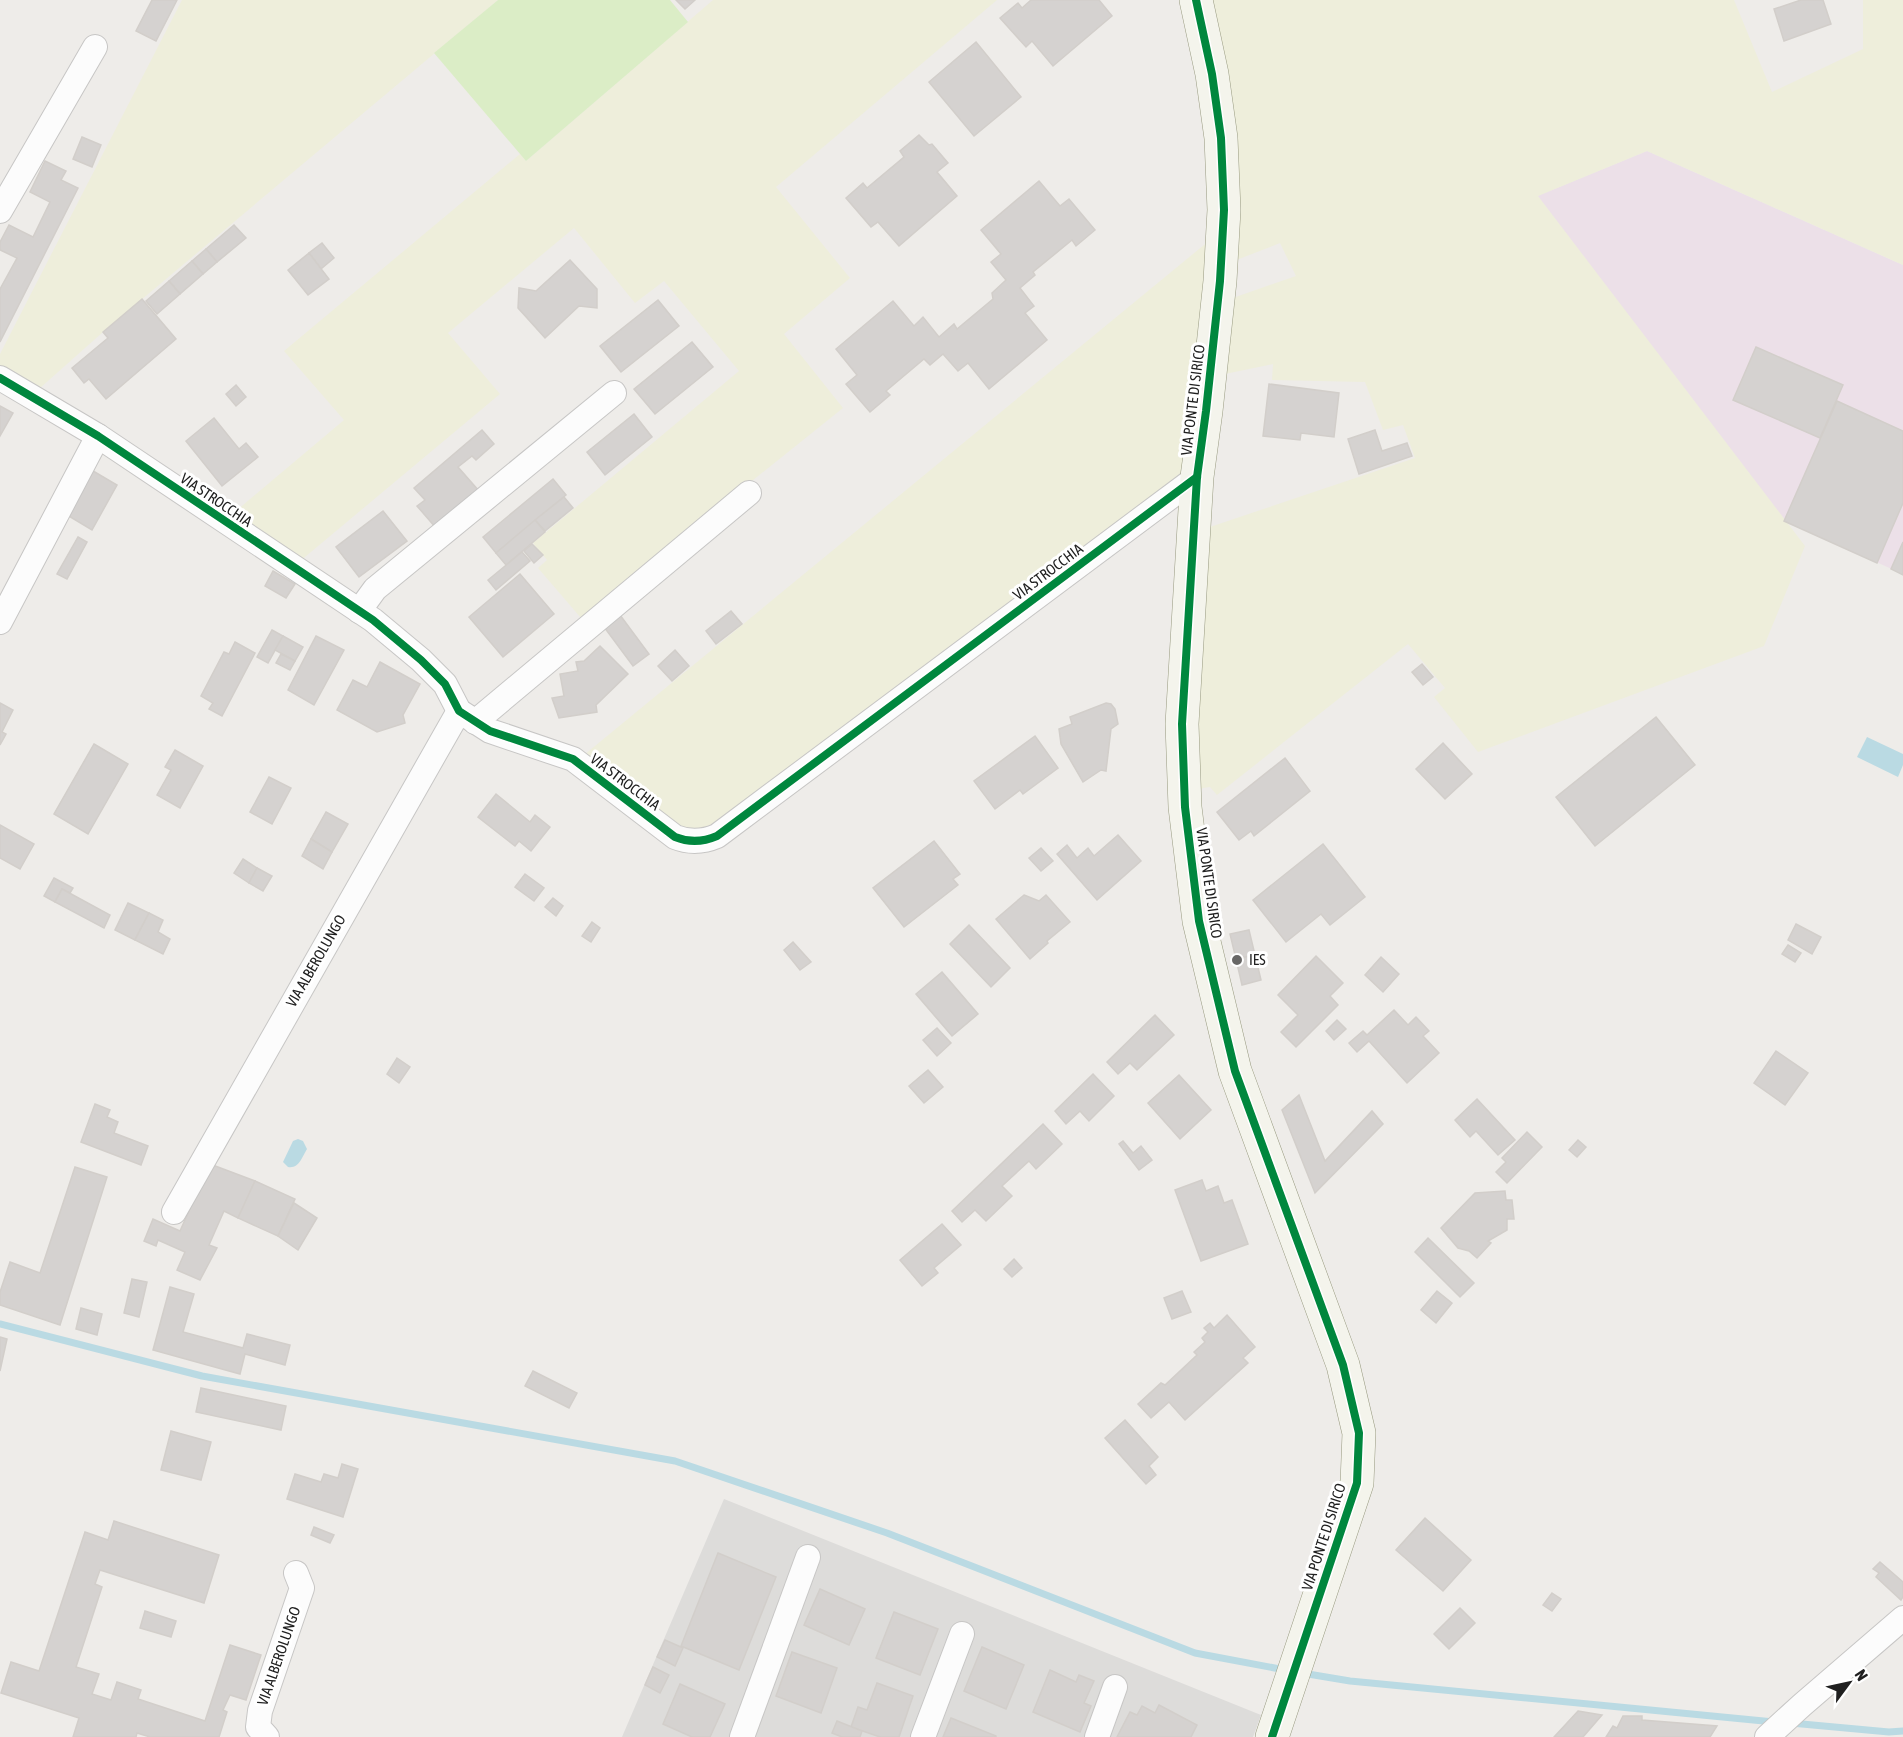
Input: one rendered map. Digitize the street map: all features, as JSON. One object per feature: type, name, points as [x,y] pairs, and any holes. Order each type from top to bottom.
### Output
[{"type":"street","name":"VIA PONTE DI SIRICO","points":[[1196,0],[1212,74],[1221,138],[1224,210],[1219,293],[1197,477],[1182,724],[1185,807],[1199,921],[1235,1071],[1343,1365],[1359,1433],[1356,1483],[1272,1737]]},
{"type":"street","points":[[0,211],[94,47]]},
{"type":"street","name":"VIA STROCCHIA","points":[[0,378],[98,436],[374,621],[421,660],[445,684],[467,716],[490,731],[573,759],[675,837],[691,842],[709,840],[717,836],[1197,477]]},
{"type":"street","points":[[359,611],[375,590],[614,393]]},
{"type":"street","points":[[0,622],[98,436]]},
{"type":"street","points":[[467,716],[749,493]]},
{"type":"street","name":"VIA ALBEROLUNGO","points":[[174,1212],[467,716]]},
{"type":"street","points":[[742,1737],[808,1557]]},
{"type":"street","name":"VIA ALBEROLUNGO","points":[[267,1737],[258,1727],[260,1711],[302,1588],[296,1573]]},
{"type":"street","points":[[1769,1735],[1903,1618]]},
{"type":"street","points":[[923,1737],[962,1634]]},
{"type":"street","points":[[1097,1737],[1115,1687]]},
{"type":"shaded area","points":[[1647,151],[1903,265],[1903,574],[1784,521],[1537,196]]},
{"type":"shaded area","points":[[724,1499],[1261,1715],[1253,1737],[622,1737]]},
{"type":"green space","points":[[182,0],[498,0],[103,332],[39,389],[0,367],[0,354]]},
{"type":"green space","points":[[498,0],[670,0],[688,22],[526,161],[434,53]]},
{"type":"green space","points":[[713,0],[997,0],[776,187],[850,278],[784,334],[843,408],[581,618],[538,568],[547,560],[533,543],[739,371],[664,281],[635,303],[574,228],[448,333],[500,394],[299,562],[230,516],[344,420],[284,351],[520,154],[526,161]]},
{"type":"green space","points":[[1212,0],[1734,0],[1772,92],[1863,49],[1863,0],[1903,0],[1903,265],[1647,151],[1538,196],[1805,546],[1764,646],[1478,752],[1434,697],[1445,688],[1408,644],[1217,795],[1210,787],[1203,788],[1194,794],[1207,528],[1415,458],[1403,425],[1383,430],[1365,382],[1272,380],[1273,364],[1225,374],[1230,299],[1296,276],[1280,243],[1234,261]]},
{"type":"green space","points":[[1210,240],[1187,469],[718,823],[701,830],[689,830],[679,826],[629,786],[584,755]]},
{"type":"water","points":[[1867,737],[1903,754],[1903,765],[1898,777],[1857,757]]},
{"type":"water","points":[[298,1139],[303,1141],[307,1149],[298,1164],[288,1167],[283,1162],[293,1141]]},
{"type":"building","points":[[152,0],[177,0],[156,41],[136,31]]},
{"type":"building","points":[[676,0],[695,0],[685,9]]},
{"type":"building","points":[[1031,0],[1099,0],[1112,16],[1053,66],[1032,41],[1026,47],[1000,18],[1018,3],[1022,8]]},
{"type":"building","points":[[1801,0],[1823,0],[1831,24],[1784,41],[1774,9]]},
{"type":"building","points":[[976,42],[1021,97],[974,136],[929,82]]},
{"type":"building","points":[[919,135],[929,145],[932,144],[948,163],[937,172],[957,196],[899,246],[878,222],[871,227],[846,198],[863,183],[867,188],[904,157],[900,151]]},
{"type":"building","points":[[82,137],[101,145],[92,167],[73,159]]},
{"type":"building","points":[[45,161],[66,171],[61,180],[78,188],[0,342],[0,289],[17,258],[0,250],[0,242],[9,225],[33,237],[50,202],[30,192]]},
{"type":"building","points":[[1039,181],[1060,206],[1069,199],[1095,230],[1076,246],[1072,240],[1033,272],[1035,275],[1020,288],[1034,306],[1025,313],[1047,340],[989,389],[968,363],[958,371],[943,354],[930,365],[924,359],[886,391],[890,395],[870,412],[846,384],[857,375],[836,349],[893,301],[914,326],[923,317],[939,337],[954,324],[957,329],[993,299],[992,293],[1006,280],[991,262],[1001,254],[981,230]]},
{"type":"building","points":[[234,225],[246,238],[217,262],[206,249]]},
{"type":"building","points":[[322,243],[334,258],[321,269],[309,253]]},
{"type":"building","points":[[206,249],[217,262],[203,274],[192,261]]},
{"type":"building","points":[[309,253],[329,279],[308,295],[288,270]]},
{"type":"building","points":[[570,260],[597,289],[597,308],[579,306],[545,338],[518,308],[519,288],[536,291]]},
{"type":"building","points":[[192,261],[203,274],[180,294],[169,281]]},
{"type":"building","points":[[169,281],[180,294],[157,314],[146,301]]},
{"type":"building","points":[[142,299],[176,339],[106,399],[89,379],[84,383],[72,368],[108,338],[103,332]]},
{"type":"building","points":[[658,300],[679,326],[621,372],[600,346]]},
{"type":"building","points":[[692,342],[713,367],[655,414],[634,389]]},
{"type":"building","points":[[1756,347],[1843,385],[1820,438],[1733,400]]},
{"type":"building","points":[[1269,384],[1339,393],[1334,437],[1301,433],[1300,440],[1263,436]]},
{"type":"building","points":[[236,385],[246,397],[236,406],[226,394]]},
{"type":"building","points":[[1837,401],[1903,431],[1903,503],[1877,563],[1784,521]]},
{"type":"building","points":[[0,406],[13,413],[0,436]]},
{"type":"building","points":[[634,414],[652,437],[605,475],[587,452]]},
{"type":"building","points":[[214,418],[239,449],[246,443],[258,457],[222,486],[186,441]]},
{"type":"building","points":[[482,430],[494,444],[476,460],[472,456],[458,467],[479,491],[436,528],[417,506],[425,500],[414,488]]},
{"type":"building","points":[[1375,430],[1382,451],[1407,443],[1412,456],[1359,474],[1348,439]]},
{"type":"building","points":[[88,468],[117,485],[92,530],[62,512]]},
{"type":"building","points":[[553,479],[566,495],[496,553],[483,537]]},
{"type":"building","points":[[564,497],[573,508],[545,531],[535,520]]},
{"type":"building","points":[[383,511],[407,541],[359,577],[336,547]]},
{"type":"building","points":[[535,520],[545,532],[506,565],[496,553]]},
{"type":"building","points":[[78,537],[87,542],[67,579],[57,574]]},
{"type":"building","points":[[1903,542],[1903,575],[1891,569]]},
{"type":"building","points":[[532,544],[543,555],[534,563],[524,551]]},
{"type":"building","points":[[522,552],[530,561],[496,590],[488,580]]},
{"type":"building","points":[[273,571],[295,584],[286,598],[265,586]]},
{"type":"building","points":[[520,574],[554,614],[503,657],[469,617]]},
{"type":"building","points":[[731,611],[742,624],[716,644],[706,631]]},
{"type":"building","points":[[620,615],[649,654],[633,666],[604,627]]},
{"type":"building","points":[[272,630],[283,636],[268,663],[257,657]]},
{"type":"building","points":[[283,636],[303,647],[295,661],[275,650]]},
{"type":"building","points":[[316,636],[344,650],[314,705],[288,690]]},
{"type":"building","points":[[235,642],[255,653],[222,716],[209,709],[213,703],[201,696],[224,652],[229,654]]},
{"type":"building","points":[[600,646],[628,674],[596,705],[597,712],[559,718],[552,698],[564,696],[560,674],[578,671],[576,662],[584,661]]},
{"type":"building","points":[[675,650],[689,666],[672,681],[658,666]]},
{"type":"building","points":[[281,654],[295,661],[290,670],[276,663]]},
{"type":"building","points":[[380,662],[420,684],[403,715],[405,723],[377,732],[337,710],[353,680],[367,687]]},
{"type":"building","points":[[1422,664],[1433,677],[1423,685],[1412,672]]},
{"type":"building","points":[[0,703],[13,710],[2,732],[6,734],[0,745]]},
{"type":"building","points":[[1106,703],[1111,704],[1115,709],[1118,724],[1111,729],[1106,771],[1101,770],[1083,782],[1061,744],[1059,729],[1072,724],[1070,717]]},
{"type":"building","points":[[1656,717],[1695,765],[1595,846],[1556,797]]},
{"type":"building","points":[[1035,736],[1058,768],[1023,794],[1020,790],[995,809],[974,781]]},
{"type":"building","points":[[1443,743],[1472,774],[1445,799],[1416,769]]},
{"type":"building","points":[[94,744],[128,764],[88,834],[54,814]]},
{"type":"building","points":[[175,750],[203,766],[180,808],[157,795],[171,770],[165,767]]},
{"type":"building","points":[[1285,758],[1310,791],[1254,836],[1251,831],[1239,840],[1217,812]]},
{"type":"building","points":[[269,777],[291,788],[272,824],[250,812]]},
{"type":"building","points":[[496,794],[530,822],[535,815],[550,827],[531,851],[519,841],[515,846],[478,817]]},
{"type":"building","points":[[326,812],[348,824],[332,852],[311,839]]},
{"type":"building","points":[[0,825],[34,844],[20,869],[0,858]]},
{"type":"building","points":[[1118,835],[1141,861],[1097,900],[1057,854],[1067,845],[1077,858],[1088,848],[1094,856]]},
{"type":"building","points":[[311,839],[332,852],[323,869],[302,856]]},
{"type":"building","points":[[934,841],[960,874],[953,879],[958,885],[904,927],[873,888]]},
{"type":"building","points":[[1323,844],[1365,897],[1330,925],[1321,914],[1286,942],[1253,900]]},
{"type":"building","points":[[1041,848],[1053,861],[1041,871],[1029,858]]},
{"type":"building","points":[[243,859],[257,868],[249,883],[234,873]]},
{"type":"building","points":[[257,868],[272,876],[263,891],[249,883]]},
{"type":"building","points":[[525,874],[544,888],[534,901],[515,887]]},
{"type":"building","points":[[54,878],[73,888],[70,893],[62,889],[55,902],[44,896]]},
{"type":"building","points":[[62,889],[110,915],[104,928],[55,902]]},
{"type":"building","points":[[1024,895],[1039,901],[1046,895],[1070,922],[1030,959],[996,919]]},
{"type":"building","points":[[553,898],[563,906],[556,916],[545,907]]},
{"type":"building","points":[[128,903],[149,913],[135,940],[115,930]]},
{"type":"building","points":[[149,913],[163,920],[158,932],[170,939],[163,954],[135,940]]},
{"type":"building","points":[[592,922],[600,928],[591,942],[582,936]]},
{"type":"building","points":[[1796,924],[1821,937],[1812,954],[1788,940]]},
{"type":"building","points":[[969,925],[1010,968],[991,987],[950,944]]},
{"type":"building","points":[[1249,930],[1255,955],[1236,959],[1230,934]]},
{"type":"building","points":[[793,942],[811,962],[800,970],[784,950]]},
{"type":"building","points":[[1788,945],[1801,953],[1795,962],[1782,954]]},
{"type":"building","points":[[1255,955],[1261,980],[1242,985],[1236,959]]},
{"type":"building","points":[[1316,956],[1343,983],[1330,996],[1338,1005],[1296,1047],[1281,1032],[1298,1015],[1278,995]]},
{"type":"building","points":[[1381,957],[1399,974],[1383,992],[1365,975]]},
{"type":"building","points":[[942,972],[978,1014],[952,1036],[916,994]]},
{"type":"building","points":[[1394,1010],[1408,1025],[1416,1017],[1429,1031],[1423,1036],[1439,1053],[1407,1083],[1369,1041],[1357,1052],[1349,1043],[1363,1031],[1367,1035]]},
{"type":"building","points":[[1155,1015],[1174,1035],[1137,1070],[1130,1063],[1118,1074],[1107,1062]]},
{"type":"building","points":[[1337,1020],[1346,1029],[1334,1040],[1326,1031]]},
{"type":"building","points":[[937,1028],[951,1043],[937,1056],[923,1040]]},
{"type":"building","points":[[1776,1051],[1808,1073],[1785,1105],[1754,1083]]},
{"type":"building","points":[[397,1058],[410,1067],[399,1083],[387,1074]]},
{"type":"building","points":[[928,1070],[943,1087],[924,1103],[909,1086]]},
{"type":"building","points":[[1093,1074],[1114,1096],[1089,1121],[1080,1111],[1066,1124],[1055,1111]]},
{"type":"building","points":[[1179,1075],[1211,1110],[1180,1139],[1148,1103]]},
{"type":"building","points":[[1299,1095],[1325,1161],[1372,1111],[1383,1124],[1315,1193],[1282,1110]]},
{"type":"building","points":[[1477,1099],[1515,1140],[1498,1155],[1476,1131],[1470,1137],[1455,1120]]},
{"type":"building","points":[[95,1104],[110,1110],[107,1117],[118,1122],[114,1133],[148,1146],[141,1165],[81,1142]]},
{"type":"building","points":[[1043,1124],[1062,1144],[1036,1169],[1029,1161],[1002,1186],[1012,1196],[986,1221],[975,1210],[962,1222],[952,1211]]},
{"type":"building","points":[[1527,1132],[1542,1147],[1507,1183],[1496,1172],[1506,1162],[1502,1158]]},
{"type":"building","points":[[1578,1140],[1586,1147],[1577,1157],[1569,1150]]},
{"type":"building","points":[[1123,1141],[1133,1153],[1141,1146],[1152,1160],[1139,1170],[1119,1144]]},
{"type":"building","points":[[210,1164],[255,1181],[238,1218],[224,1211],[209,1245],[217,1248],[200,1280],[177,1270],[185,1252],[158,1240],[156,1246],[144,1241],[153,1219],[180,1231]]},
{"type":"building","points":[[75,1167],[107,1177],[60,1325],[0,1305],[0,1292],[10,1262],[40,1273]]},
{"type":"building","points":[[1202,1180],[1206,1191],[1218,1186],[1224,1203],[1232,1200],[1248,1244],[1201,1261],[1175,1190]]},
{"type":"building","points":[[255,1181],[295,1199],[278,1236],[238,1218]]},
{"type":"building","points":[[1505,1191],[1506,1200],[1512,1200],[1514,1219],[1507,1219],[1507,1230],[1488,1241],[1491,1243],[1477,1258],[1469,1251],[1458,1248],[1441,1228],[1475,1193]]},
{"type":"building","points":[[294,1203],[317,1218],[298,1250],[278,1236]]},
{"type":"building","points":[[942,1224],[961,1245],[934,1268],[938,1273],[922,1286],[900,1260]]},
{"type":"building","points":[[1428,1238],[1474,1283],[1460,1297],[1415,1252]]},
{"type":"building","points":[[1014,1259],[1022,1268],[1012,1277],[1004,1269]]},
{"type":"building","points":[[132,1279],[147,1282],[139,1317],[124,1313]]},
{"type":"building","points":[[170,1287],[194,1294],[183,1332],[243,1348],[247,1334],[290,1345],[285,1365],[245,1354],[240,1374],[153,1350]]},
{"type":"building","points":[[1182,1291],[1191,1312],[1172,1319],[1164,1298]]},
{"type":"building","points":[[1437,1291],[1452,1303],[1436,1323],[1421,1310]]},
{"type":"building","points":[[81,1308],[102,1314],[97,1335],[76,1329]]},
{"type":"building","points":[[1227,1315],[1255,1347],[1243,1358],[1248,1363],[1185,1420],[1169,1402],[1151,1418],[1138,1404],[1161,1383],[1165,1385],[1197,1355],[1194,1352],[1205,1342],[1202,1338],[1208,1332],[1204,1328],[1210,1323],[1214,1328]]},
{"type":"building","points":[[0,1337],[7,1339],[0,1371]]},
{"type":"building","points":[[533,1371],[577,1393],[569,1408],[525,1386]]},
{"type":"building","points":[[201,1388],[286,1406],[281,1430],[196,1412]]},
{"type":"building","points":[[1125,1420],[1158,1457],[1149,1466],[1156,1475],[1146,1484],[1105,1438]]},
{"type":"building","points":[[171,1431],[211,1442],[201,1480],[161,1470]]},
{"type":"building","points":[[342,1464],[358,1469],[343,1517],[287,1499],[295,1474],[321,1482],[324,1474],[338,1478]]},
{"type":"building","points":[[1425,1518],[1471,1560],[1443,1591],[1396,1550]]},
{"type":"building","points":[[114,1521],[219,1555],[204,1603],[100,1570],[95,1584],[102,1587],[76,1667],[99,1674],[92,1694],[111,1700],[117,1682],[141,1690],[138,1699],[205,1721],[230,1645],[261,1655],[246,1700],[230,1695],[223,1710],[227,1712],[219,1737],[150,1737],[137,1733],[136,1737],[73,1737],[79,1718],[1,1693],[11,1662],[39,1671],[85,1532],[108,1540]]},
{"type":"building","points":[[314,1527],[334,1535],[330,1543],[311,1535]]},
{"type":"building","points":[[718,1553],[776,1577],[739,1670],[681,1646]]},
{"type":"building","points":[[1880,1562],[1903,1582],[1901,1600],[1876,1577],[1879,1573],[1873,1569]]},
{"type":"building","points":[[820,1589],[865,1609],[849,1645],[804,1625]]},
{"type":"building","points":[[1552,1593],[1561,1599],[1552,1611],[1543,1605]]},
{"type":"building","points":[[1460,1608],[1475,1623],[1449,1649],[1434,1634]]},
{"type":"building","points":[[145,1611],[176,1621],[171,1637],[140,1628]]},
{"type":"building","points":[[894,1612],[938,1629],[920,1675],[876,1658]]},
{"type":"building","points":[[665,1640],[683,1648],[675,1666],[657,1657]]},
{"type":"building","points":[[982,1647],[1024,1665],[1006,1709],[964,1691]]},
{"type":"building","points":[[792,1652],[837,1668],[821,1713],[776,1696]]},
{"type":"building","points":[[653,1667],[669,1675],[660,1693],[645,1685]]},
{"type":"building","points":[[1050,1670],[1076,1682],[1079,1675],[1094,1681],[1084,1703],[1091,1706],[1080,1732],[1033,1712]]},
{"type":"building","points":[[877,1683],[913,1696],[899,1737],[880,1737],[851,1727],[858,1707],[867,1710]]},
{"type":"building","points":[[680,1684],[725,1704],[710,1737],[692,1737],[663,1724]]},
{"type":"building","points":[[1159,1705],[1197,1725],[1191,1737],[1117,1737],[1130,1712],[1137,1715],[1142,1706],[1155,1713]]},
{"type":"building","points":[[1578,1711],[1602,1715],[1583,1737],[1554,1737]]},
{"type":"building","points":[[1623,1716],[1642,1716],[1642,1720],[1717,1726],[1710,1737],[1606,1737],[1613,1726],[1617,1728]]},
{"type":"building","points":[[951,1718],[996,1736],[996,1737],[943,1737]]},
{"type":"building","points":[[837,1721],[862,1731],[860,1737],[842,1737],[832,1733]]},
{"type":"waterway","points":[[0,1324],[202,1376],[675,1461],[887,1533],[1195,1653],[1285,1670]]},
{"type":"waterway","points":[[1302,1673],[1350,1681],[1774,1722]]},
{"type":"waterway","points":[[1791,1723],[1889,1732],[1903,1731]]},
{"type":"cycle path","points":[[1196,0],[1212,74],[1221,138],[1224,210],[1220,281],[1197,477],[1182,724],[1185,807],[1199,921],[1235,1071],[1343,1365],[1359,1433],[1357,1483],[1272,1737]]},
{"type":"cycle path","points":[[0,378],[98,436],[373,620],[421,660],[445,684],[459,711],[490,731],[573,759],[675,837],[691,841],[702,841],[717,836],[1197,477]]},
{"type":"place","name":"IES","points":[[1237,960]]}]
